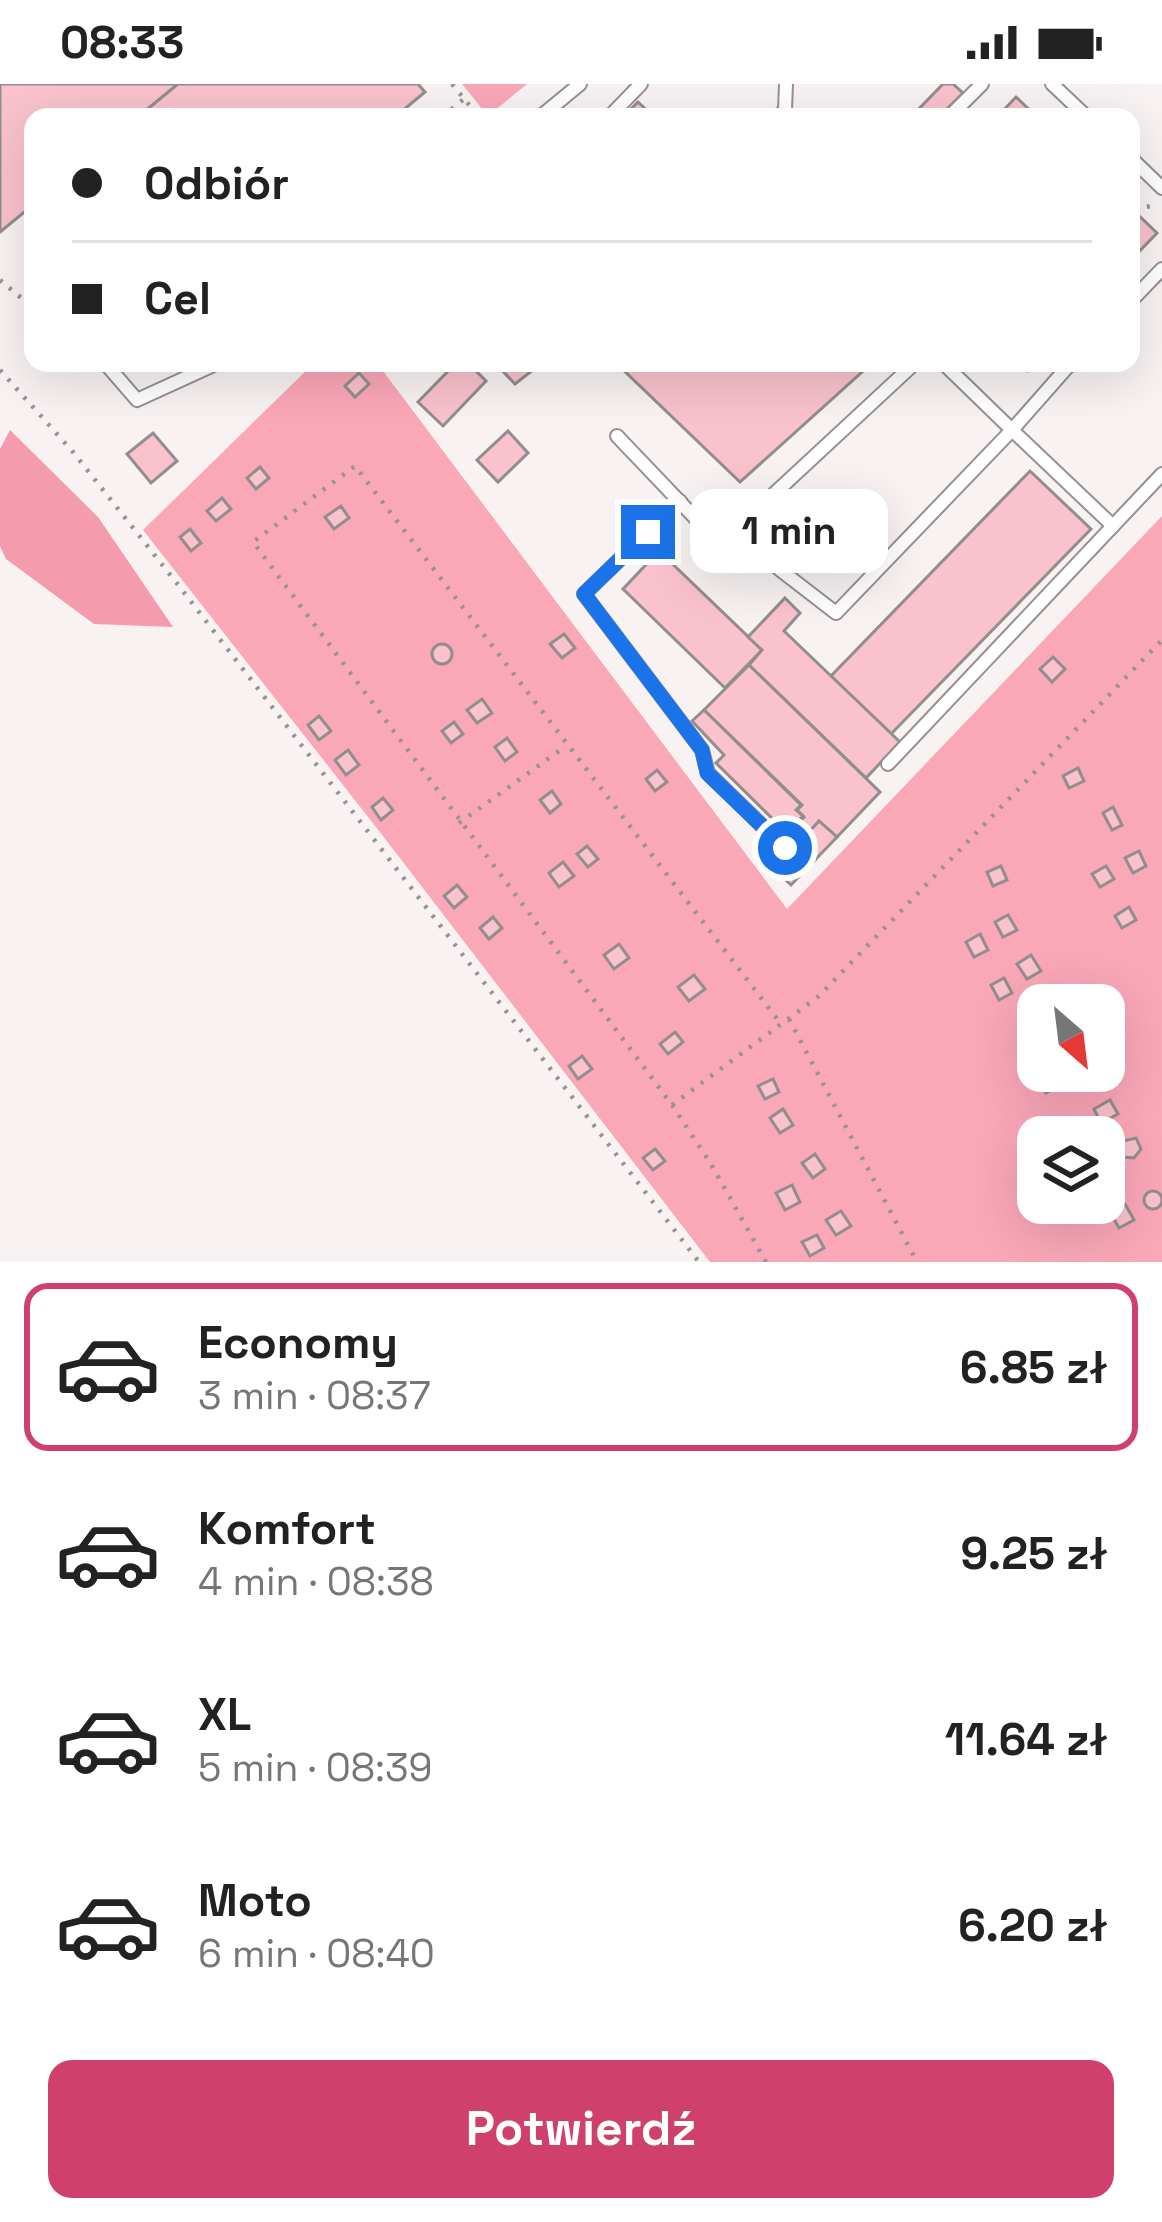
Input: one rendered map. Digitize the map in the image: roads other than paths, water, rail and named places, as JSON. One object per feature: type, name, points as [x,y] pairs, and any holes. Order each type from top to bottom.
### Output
[{"type":"lane","points":[[551,108],[580,84]]},
{"type":"lane","points":[[618,108],[641,84]]},
{"type":"lane","points":[[958,108],[982,84]]},
{"type":"lane","points":[[1052,84],[1077,108]]},
{"type":"lane","points":[[1140,167],[1162,188]]},
{"type":"lane","points":[[1140,292],[1162,269]]},
{"type":"lane","points":[[113,372],[137,400],[198,372]]},
{"type":"lane","points":[[617,436],[720,544],[905,372]]},
{"type":"lane","points":[[952,372],[1113,526]]},
{"type":"lane","points":[[737,528],[779,569],[836,613],[1063,372]]},
{"type":"lane","points":[[888,764],[1162,474]]},
{"type":"lane","points":[[680,501],[584,594],[702,750],[707,773],[785,848]]}]
